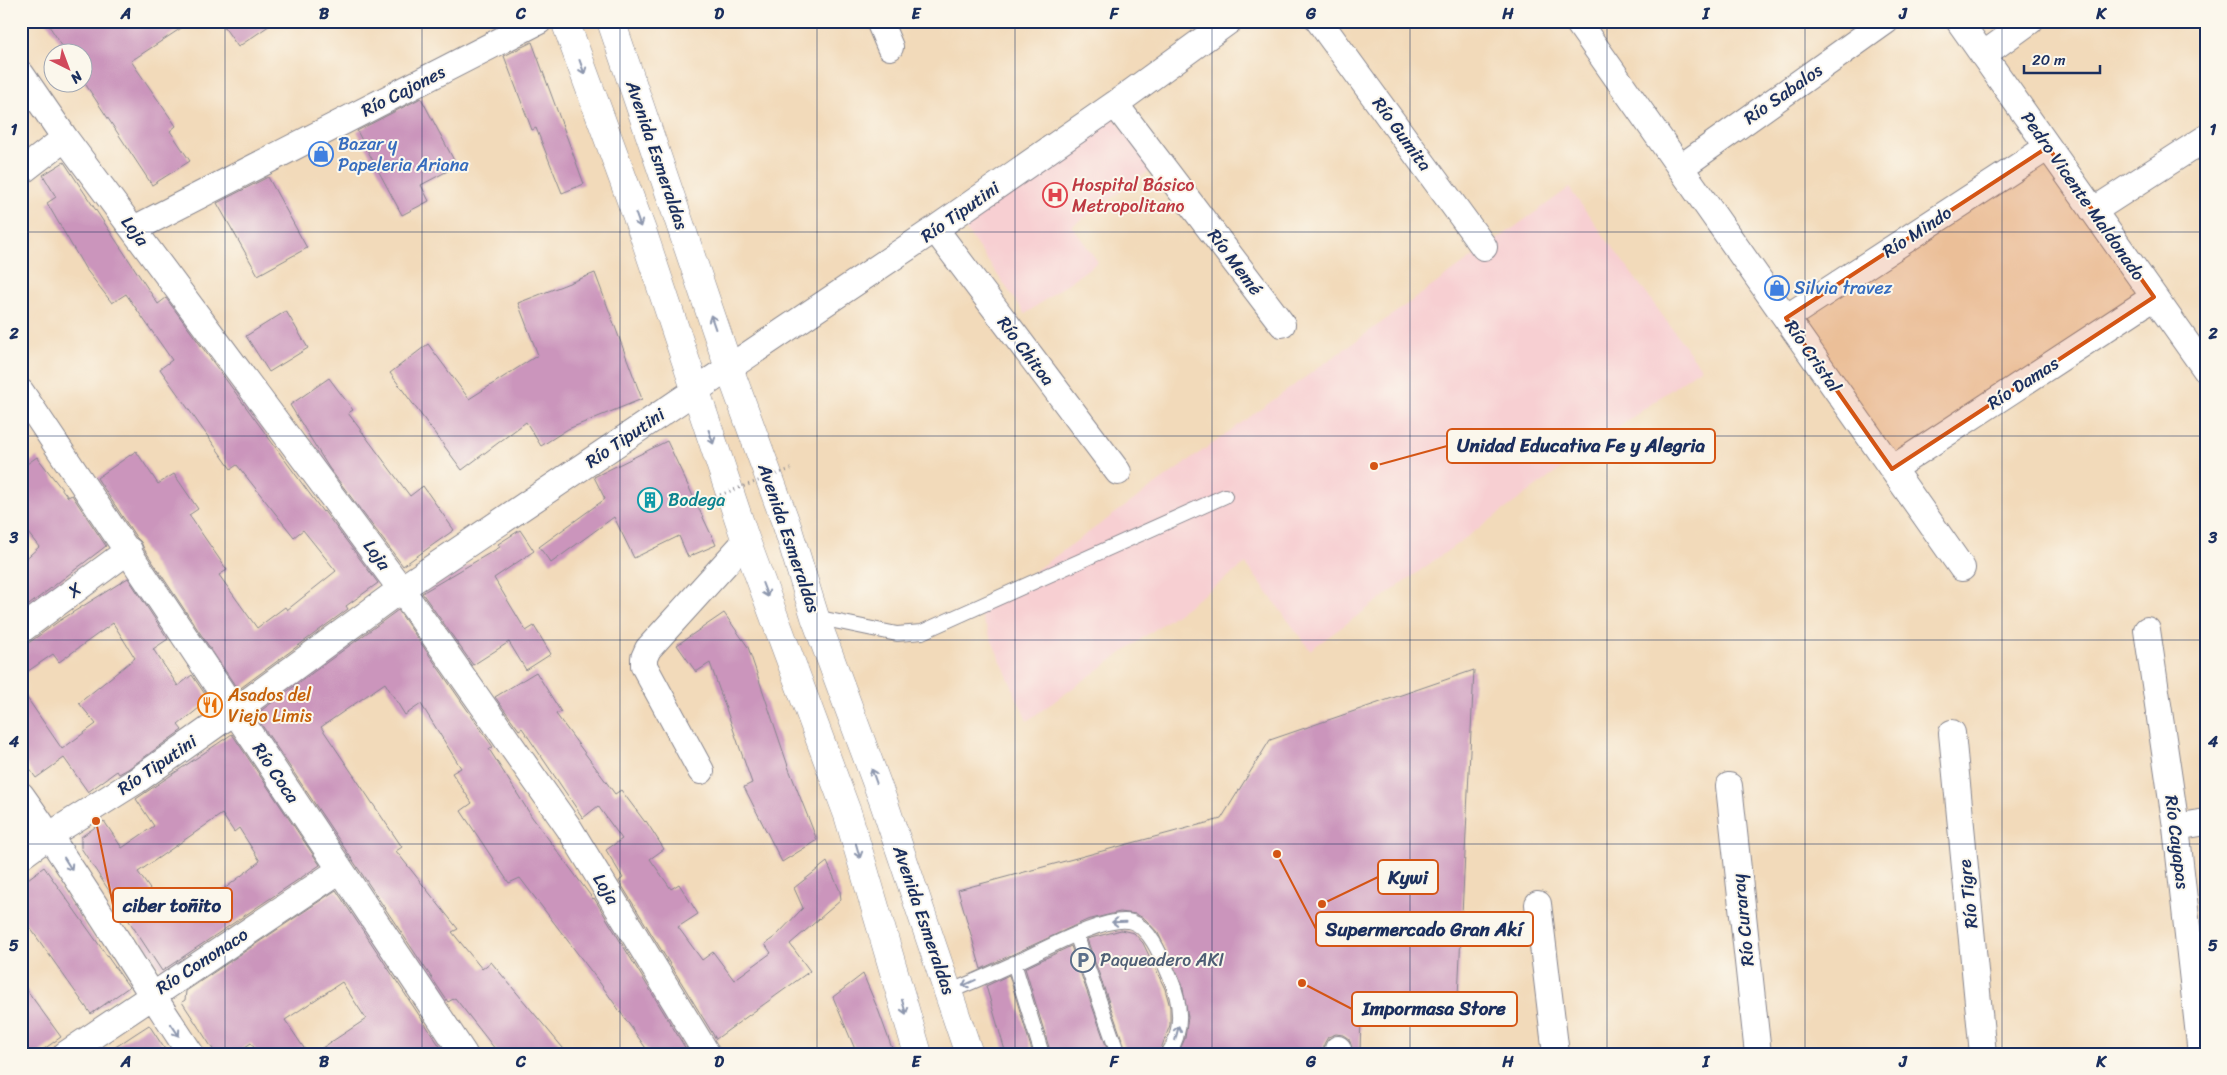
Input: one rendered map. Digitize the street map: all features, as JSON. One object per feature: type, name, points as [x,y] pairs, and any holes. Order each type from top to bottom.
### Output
[{"type":"main road","points":[[565,21],[644,236],[746,541],[848,816],[918,1054]]},
{"type":"main road","name":"Avenida Esmeraldas","points":[[612,21],[729,368],[786,526],[815,617],[884,803],[969,1054]]},
{"type":"main road","points":[[848,816],[884,803]]},
{"type":"street","name":"Río Cajones","points":[[134,229],[539,21]]},
{"type":"street","points":[[879,21],[890,47]]},
{"type":"street","name":"Río Tiputini","points":[[21,856],[50,835],[136,781],[401,589],[935,229],[1115,104],[1229,21]]},
{"type":"street","name":"Río Gumita","points":[[1319,21],[1484,247]]},
{"type":"street","name":"Río Cristal","points":[[1577,21],[1962,568]]},
{"type":"street","name":"Río Sabalos","points":[[1680,168],[1886,21]]},
{"type":"street","name":"Pedro Vicente Maldonado","points":[[1959,21],[2206,370]]},
{"type":"street","points":[[1983,55],[2030,21]]},
{"type":"street","name":"Loja","points":[[21,74],[66,138],[401,589],[569,828],[707,1054]]},
{"type":"street","name":"Río Memé","points":[[1115,104],[1282,324]]},
{"type":"street","points":[[21,172],[66,138]]},
{"type":"street","points":[[2093,211],[2206,138]]},
{"type":"street","name":"Río Mindo","points":[[1786,318],[2048,147]]},
{"type":"street","name":"Río Chitoa","points":[[935,229],[1118,472]]},
{"type":"street","name":"Río Damas","points":[[1892,469],[2154,297]]},
{"type":"street","name":"Río Coca","points":[[21,392],[129,550],[340,870],[454,1050]]},
{"type":"street","points":[[701,771],[644,666],[644,658],[648,649],[746,541]]},
{"type":"street","name":"X","points":[[21,630],[129,550]]},
{"type":"street","name":"Río Cayapas","points":[[2147,630],[2176,827],[2201,1054]]},
{"type":"street","name":"Río Tigre","points":[[1952,733],[1983,1054]]},
{"type":"street","name":"Río Curaray","points":[[1729,786],[1758,1054]]},
{"type":"street","points":[[21,795],[50,835],[151,995],[191,1054]]},
{"type":"street","points":[[2176,827],[2206,822]]},
{"type":"street","name":"Río Cononaco","points":[[66,1054],[151,995],[340,870]]},
{"type":"street","points":[[1538,904],[1556,1054]]},
{"type":"lane","points":[[815,617],[897,634],[922,632],[1225,496]]},
{"type":"lane","points":[[948,992],[1014,964],[1076,934],[1115,921],[1132,922],[1140,927],[1157,947],[1172,981],[1179,1010],[1179,1028],[1174,1046],[1168,1054]]},
{"type":"lane","points":[[1076,934],[1118,1054]]},
{"type":"lane","points":[[1014,964],[1042,1054]]},
{"type":"path","points":[[706,500],[791,469]]},
{"type":"highlighted area","points":[[2048,147],[2154,297],[1892,469],[1786,318]]},
{"type":"shaded area","name":"Hospital Básico Metropolitano","points":[[1110,112],[1152,169],[1072,226],[1098,262],[1025,314],[959,220]]},
{"type":"shaded area","points":[[1569,188],[1701,368],[1310,650],[1246,564],[1027,721],[979,611]]},
{"type":"building","points":[[46,21],[192,21],[131,61],[176,126],[170,131],[190,161],[152,185],[91,92],[92,42],[60,42]]},
{"type":"building","points":[[220,21],[276,21],[238,47]]},
{"type":"building","points":[[532,42],[584,184],[562,193],[536,128],[532,130],[504,56]]},
{"type":"building","points":[[421,98],[457,166],[421,185],[429,201],[402,215],[357,131]]},
{"type":"building","points":[[64,162],[158,304],[166,298],[323,512],[378,583],[346,606],[348,609],[238,690],[97,478],[136,451],[158,484],[174,474],[198,509],[189,515],[227,570],[219,575],[257,628],[285,607],[287,610],[336,571],[303,530],[294,537],[237,465],[231,469],[160,369],[172,360],[126,294],[112,303],[85,268],[47,203],[56,197],[43,175]]},
{"type":"building","points":[[268,177],[307,248],[258,275],[217,203]]},
{"type":"building","points":[[595,273],[642,399],[568,429],[541,446],[526,422],[462,470],[390,373],[428,344],[469,399],[538,355],[518,303]]},
{"type":"building","points":[[286,311],[308,348],[269,372],[246,336]]},
{"type":"building","points":[[329,378],[353,410],[348,413],[410,496],[423,486],[454,530],[403,566],[329,468],[290,405]]},
{"type":"building","name":"Bodega","points":[[667,441],[716,545],[688,557],[679,536],[634,558],[614,517],[551,563],[539,547],[605,499],[594,477]]},
{"type":"building","points":[[37,457],[68,497],[72,495],[106,546],[21,611],[21,563],[39,547],[21,524],[21,468]]},
{"type":"building","points":[[520,530],[534,551],[494,578],[526,631],[534,626],[551,654],[526,670],[509,642],[473,665],[422,593],[500,547],[498,544]]},
{"type":"building","points":[[128,578],[168,639],[153,649],[178,686],[192,675],[209,700],[178,725],[182,730],[128,769],[119,774],[117,771],[88,792],[64,758],[36,778],[21,757],[21,689],[62,749],[96,724],[79,703],[135,658],[113,623],[59,662],[53,654],[21,676],[21,645],[30,642],[59,621]]},
{"type":"building","points":[[398,610],[493,747],[489,749],[532,817],[594,898],[689,1054],[650,1054],[600,983],[520,878],[509,883],[461,811],[472,803],[452,773],[461,768],[421,704],[405,715],[385,683],[321,727],[402,847],[396,851],[458,929],[452,932],[482,969],[491,962],[568,1054],[499,1054],[455,998],[448,1002],[255,715]]},
{"type":"building","points":[[724,613],[748,647],[789,769],[817,840],[782,862],[744,787],[752,783],[710,663],[696,672],[677,645]]},
{"type":"building","points":[[1474,670],[1458,996],[1361,1012],[1360,1054],[1354,1054],[1349,1039],[1343,1035],[1336,1034],[1328,1037],[1324,1044],[1324,1054],[1178,1054],[1185,1038],[1188,1017],[1182,984],[1158,933],[1145,919],[1136,914],[1120,912],[1087,920],[981,969],[958,890],[1221,819],[1270,740]]},
{"type":"building","points":[[536,672],[561,712],[556,714],[615,794],[621,790],[646,821],[664,849],[650,859],[671,889],[679,884],[698,914],[678,927],[702,960],[713,952],[734,980],[771,953],[765,944],[776,936],[803,908],[794,888],[827,862],[840,891],[841,900],[790,944],[810,971],[716,1039],[619,881],[623,878],[606,850],[622,839],[598,806],[583,818],[522,728],[519,730],[495,697]]},
{"type":"building","points":[[232,734],[320,865],[162,971],[81,848],[81,837],[104,821],[122,848],[154,826],[136,799]],"holes":[[[222,814],[234,832],[239,828],[260,861],[200,908],[198,905],[185,915],[172,898],[161,905],[138,872]]]},
{"type":"building","points":[[44,867],[129,987],[91,1014],[21,915],[21,884]]},
{"type":"building","points":[[336,890],[445,1054],[313,1054],[366,1019],[342,982],[285,1020],[308,1054],[258,1054],[251,1043],[235,1054],[216,1054],[182,1002],[185,1000],[186,991]]},
{"type":"building","points":[[1121,930],[1134,933],[1143,943],[1165,989],[1170,1007],[1170,1025],[1159,1054],[1127,1054],[1087,939]]},
{"type":"building","points":[[1071,946],[1109,1054],[1051,1054],[1025,968]]},
{"type":"building","points":[[863,974],[894,1054],[857,1054],[833,997]]},
{"type":"building","points":[[1009,975],[1033,1054],[1006,1054],[986,986]]},
{"type":"building","points":[[21,982],[61,1037],[37,1054],[21,1054]]},
{"type":"building","points":[[149,1025],[168,1054],[105,1054],[135,1034]]},
{"type":"place","name":"Bazar y Papeleria Ariana","points":[[321,154]]},
{"type":"place","name":"Hospital Básico Metropolitano","points":[[1055,195]]},
{"type":"place","name":"Silvia travez","points":[[1777,288]]},
{"type":"place","name":"Unidad Educativa Fe y Alegria","points":[[1374,466]]},
{"type":"place","name":"Bodega","points":[[650,500]]},
{"type":"place","name":"Asados del Viejo Limis","points":[[210,705]]},
{"type":"place","name":"ciber toñito","points":[[96,821]]},
{"type":"place","name":"Supermercado Gran Akí","points":[[1277,854]]},
{"type":"place","name":"Kywi","points":[[1322,904]]},
{"type":"place","name":"Paqueadero AKI","points":[[1083,960]]},
{"type":"place","name":"Impormasa Store","points":[[1302,983]]}]
